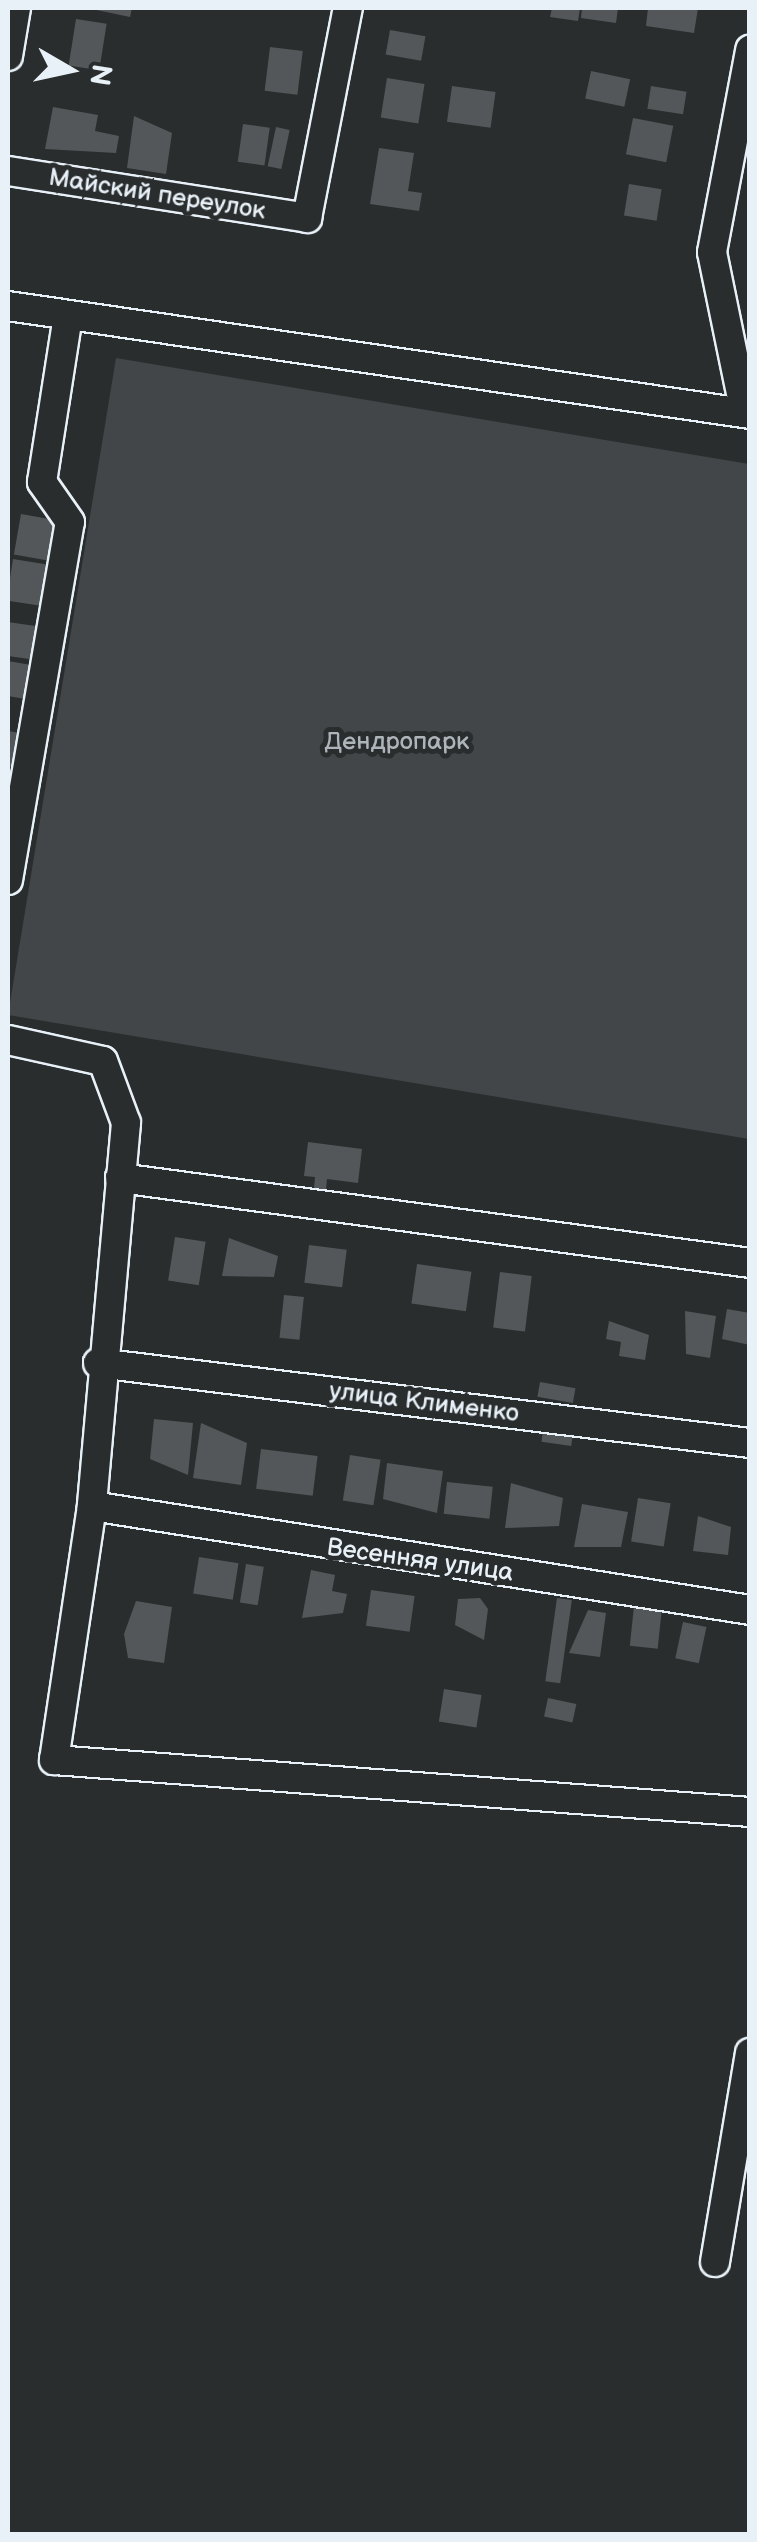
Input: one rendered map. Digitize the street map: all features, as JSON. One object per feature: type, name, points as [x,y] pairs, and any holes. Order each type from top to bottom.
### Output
[{"type":"street","points":[[8,56],[16,8]]},
{"type":"street","name":"Майский переулок","points":[[8,172],[308,218],[348,8]]},
{"type":"street","points":[[8,306],[747,413],[712,252],[750,50]]},
{"type":"street","points":[[8,880],[70,522],[42,482],[68,316]]},
{"type":"street","points":[[8,1040],[104,1061],[126,1123],[98,1363],[92,1506],[54,1760],[750,1812]]},
{"type":"street","points":[[120,1178],[750,1263]]},
{"type":"street","name":"улица Клименко","points":[[98,1363],[750,1443]]},
{"type":"street","name":"Весенняя улица","points":[[92,1506],[750,1610]]},
{"type":"street","points":[[715,2262],[750,2052]]},
{"type":"green space","name":"Дендропарк","points":[[116,358],[749,464],[749,1139],[8,1015]]},
{"type":"building","points":[[87,8],[132,8],[130,17]]},
{"type":"building","points":[[552,8],[580,8],[578,21],[550,17]]},
{"type":"building","points":[[582,8],[618,8],[616,23],[581,18]]},
{"type":"building","points":[[648,8],[698,8],[694,33],[646,26]]},
{"type":"building","points":[[76,19],[107,24],[99,70],[69,65]]},
{"type":"building","points":[[390,30],[425,36],[421,61],[386,55]]},
{"type":"building","points":[[270,47],[303,51],[297,95],[265,91]]},
{"type":"building","points":[[591,71],[630,79],[624,107],[585,98]]},
{"type":"building","points":[[387,78],[425,84],[418,123],[381,118]]},
{"type":"building","points":[[452,86],[496,92],[491,128],[447,122]]},
{"type":"building","points":[[651,86],[687,92],[683,114],[647,109]]},
{"type":"building","points":[[53,107],[98,115],[95,131],[119,136],[116,153],[45,149]]},
{"type":"building","points":[[134,116],[172,133],[166,174],[127,168]]},
{"type":"building","points":[[633,118],[673,126],[666,162],[626,154]]},
{"type":"building","points":[[243,124],[270,128],[264,165],[238,162]]},
{"type":"building","points":[[276,127],[290,130],[281,169],[268,166]]},
{"type":"building","points":[[379,148],[414,153],[408,191],[422,193],[419,211],[370,204]]},
{"type":"building","points":[[629,184],[662,189],[657,221],[624,216]]},
{"type":"building","points":[[21,514],[56,520],[49,561],[14,554]]},
{"type":"building","points":[[13,559],[49,565],[42,606],[8,601]]},
{"type":"building","points":[[8,622],[42,627],[36,660],[8,656]]},
{"type":"building","points":[[8,661],[37,666],[31,700],[8,696]]},
{"type":"building","points":[[8,731],[27,734],[21,769],[8,766]]},
{"type":"building","points":[[308,1142],[362,1149],[358,1183],[327,1179],[326,1190],[314,1188],[315,1177],[304,1176]]},
{"type":"building","points":[[175,1237],[206,1242],[199,1285],[168,1280]]},
{"type":"building","points":[[229,1238],[278,1256],[274,1277],[222,1276]]},
{"type":"building","points":[[309,1245],[347,1250],[342,1287],[304,1283]]},
{"type":"building","points":[[417,1264],[471,1272],[466,1311],[411,1304]]},
{"type":"building","points":[[500,1272],[532,1276],[525,1331],[493,1328]]},
{"type":"building","points":[[284,1295],[304,1297],[299,1340],[280,1338]]},
{"type":"building","points":[[727,1309],[750,1313],[750,1345],[722,1339]]},
{"type":"building","points":[[685,1311],[716,1316],[710,1358],[686,1354]]},
{"type":"building","points":[[609,1321],[649,1335],[645,1360],[619,1356],[621,1342],[606,1339]]},
{"type":"building","points":[[540,1382],[575,1388],[573,1403],[537,1397]]},
{"type":"building","points":[[154,1419],[193,1423],[188,1475],[150,1459]]},
{"type":"building","points":[[201,1423],[247,1443],[241,1485],[193,1478]]},
{"type":"building","points":[[544,1424],[574,1428],[571,1446],[541,1442]]},
{"type":"building","points":[[261,1449],[318,1456],[313,1496],[256,1489]]},
{"type":"building","points":[[350,1455],[381,1460],[373,1505],[343,1500]]},
{"type":"building","points":[[387,1463],[443,1471],[437,1513],[383,1499]]},
{"type":"building","points":[[447,1482],[493,1487],[489,1519],[444,1514]]},
{"type":"building","points":[[511,1483],[563,1498],[559,1526],[505,1528]]},
{"type":"building","points":[[638,1498],[671,1503],[664,1547],[631,1541]]},
{"type":"building","points":[[582,1504],[628,1512],[621,1547],[574,1547]]},
{"type":"building","points":[[698,1516],[731,1527],[728,1555],[693,1551]]},
{"type":"building","points":[[199,1557],[239,1563],[233,1600],[193,1594]]},
{"type":"building","points":[[246,1564],[264,1567],[258,1605],[240,1603]]},
{"type":"building","points":[[311,1570],[335,1575],[332,1591],[347,1594],[343,1613],[302,1618]]},
{"type":"building","points":[[371,1590],[415,1596],[410,1632],[366,1626]]},
{"type":"building","points":[[480,1598],[488,1609],[484,1640],[455,1625],[458,1599]]},
{"type":"building","points":[[557,1598],[572,1600],[560,1683],[545,1681]]},
{"type":"building","points":[[136,1601],[172,1607],[164,1663],[128,1658],[124,1634]]},
{"type":"building","points":[[634,1606],[662,1609],[658,1649],[630,1646]]},
{"type":"building","points":[[588,1610],[606,1613],[600,1657],[569,1653]]},
{"type":"building","points":[[683,1622],[706,1627],[699,1663],[675,1658]]},
{"type":"building","points":[[444,1689],[482,1695],[476,1728],[439,1722]]},
{"type":"building","points":[[548,1698],[576,1704],[572,1723],[544,1717]]}]
